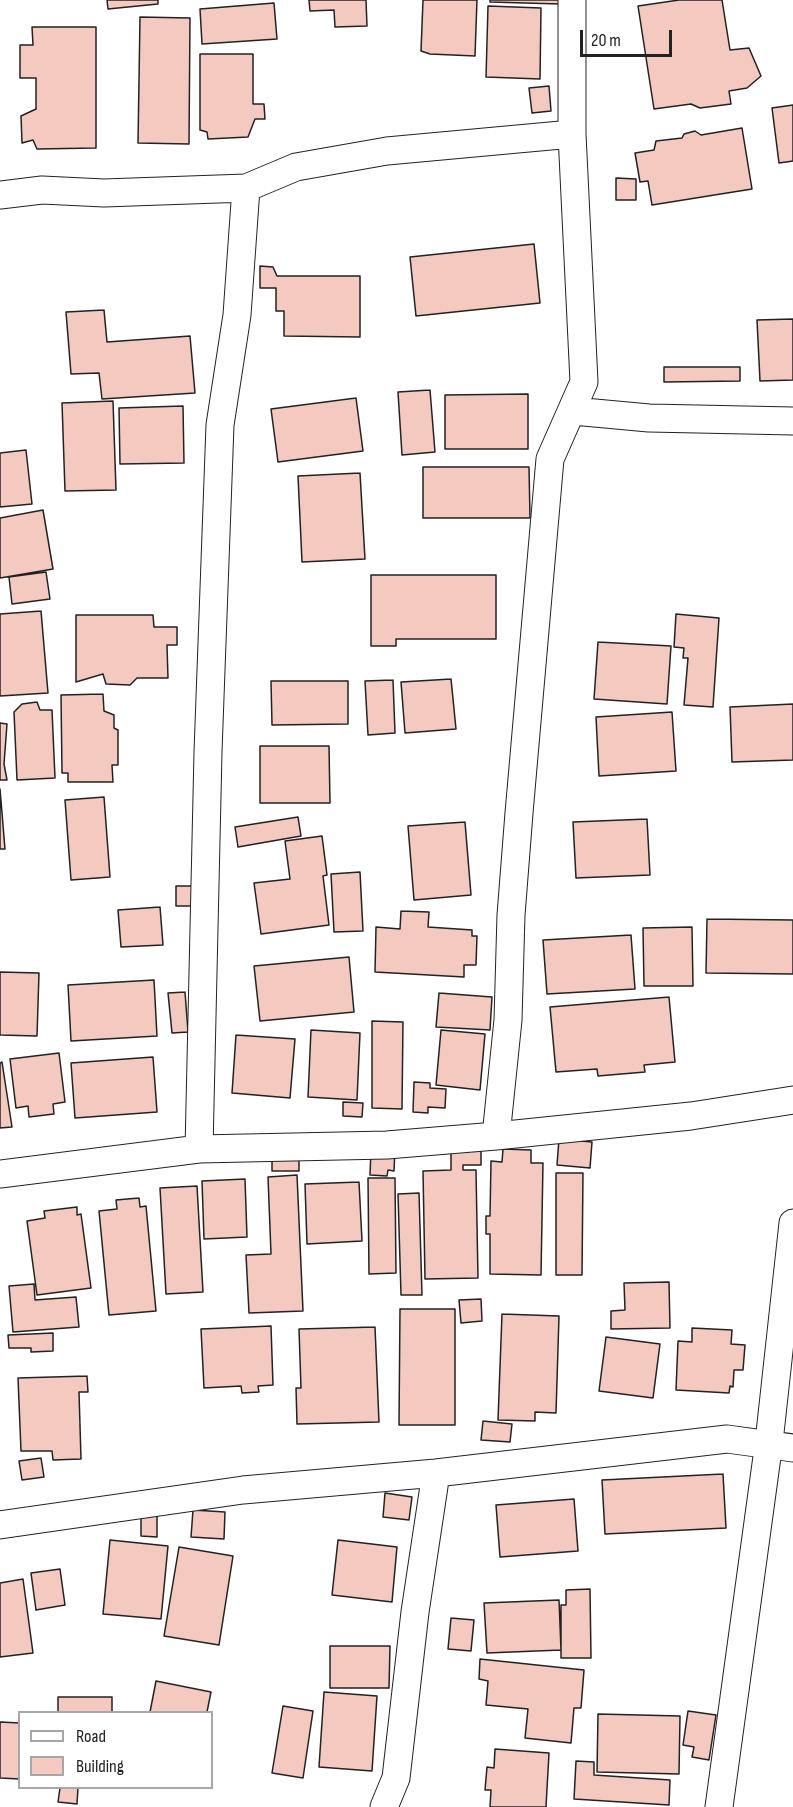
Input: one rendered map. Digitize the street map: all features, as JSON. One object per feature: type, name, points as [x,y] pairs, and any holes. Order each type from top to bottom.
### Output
[{"type":"street","points":[[496,1136],[508,1020],[511,915],[550,459],[584,382],[572,134],[572,0]]},
{"type":"street","points":[[0,195],[42,190],[104,193],[246,188],[296,167],[387,151],[572,134]]},
{"type":"street","points":[[199,1149],[208,752],[220,426],[237,315],[246,188]]},
{"type":"street","points":[[573,411],[649,418],[793,421]]},
{"type":"street","points":[[0,1173],[199,1149],[387,1145],[496,1136],[692,1116],[793,1101]]},
{"type":"street","points":[[720,1807],[781,1445],[793,1223]]},
{"type":"street","points":[[0,1525],[243,1490],[436,1473],[727,1438],[781,1445]]},
{"type":"street","points":[[384,1807],[396,1778],[415,1612],[436,1473]]},
{"type":"building","points":[[107,0],[158,0],[158,4],[108,9]]},
{"type":"building","points":[[309,0],[366,0],[367,26],[335,27],[334,10],[310,11]]},
{"type":"building","points":[[423,0],[477,0],[475,56],[430,54],[421,51]]},
{"type":"building","points":[[490,0],[560,0],[560,4],[490,2]]},
{"type":"building","points":[[679,0],[722,0],[730,50],[749,48],[761,76],[747,88],[729,91],[731,104],[700,108],[691,104],[654,109],[638,6]]},
{"type":"building","points":[[274,3],[277,39],[202,44],[200,9]]},
{"type":"building","points":[[488,6],[541,8],[540,79],[486,77]]},
{"type":"building","points":[[140,17],[190,18],[189,144],[138,143]]},
{"type":"building","points":[[32,27],[96,27],[96,148],[37,149],[33,140],[22,143],[21,116],[36,109],[36,78],[20,78],[20,45],[33,45]]},
{"type":"building","points":[[200,54],[253,54],[253,104],[264,104],[265,119],[255,119],[248,137],[208,139],[207,132],[200,130]]},
{"type":"building","points":[[549,86],[551,111],[532,113],[529,88]]},
{"type":"building","points":[[793,105],[793,161],[779,163],[772,108]]},
{"type":"building","points":[[742,128],[752,189],[652,205],[648,181],[640,182],[635,153],[654,150],[656,141],[682,138],[684,134],[695,131],[701,135]]},
{"type":"building","points":[[616,178],[636,179],[636,200],[616,200]]},
{"type":"building","points":[[534,244],[540,303],[416,316],[410,257]]},
{"type":"building","points":[[260,266],[273,267],[277,276],[360,276],[360,337],[284,336],[284,311],[276,311],[276,288],[260,288]]},
{"type":"building","points":[[104,310],[107,342],[190,336],[195,393],[102,399],[99,373],[71,374],[66,312]]},
{"type":"building","points":[[793,319],[793,380],[760,381],[757,320]]},
{"type":"building","points":[[664,367],[740,367],[740,381],[664,382]]},
{"type":"building","points":[[430,390],[435,452],[402,455],[398,392]]},
{"type":"building","points":[[528,394],[528,449],[445,449],[445,395]]},
{"type":"building","points":[[356,398],[363,451],[278,462],[271,409]]},
{"type":"building","points":[[113,401],[116,490],[65,491],[62,403]]},
{"type":"building","points":[[183,406],[184,463],[120,464],[119,408]]},
{"type":"building","points":[[26,450],[32,504],[0,507],[0,453]]},
{"type":"building","points":[[423,467],[529,467],[530,518],[423,518]]},
{"type":"building","points":[[360,473],[365,559],[302,562],[298,476]]},
{"type":"building","points":[[43,510],[53,569],[0,578],[0,518]]},
{"type":"building","points":[[46,572],[50,599],[12,604],[9,577]]},
{"type":"building","points":[[371,575],[496,575],[496,639],[396,639],[396,646],[371,646]]},
{"type":"building","points":[[41,611],[48,693],[0,696],[0,614]]},
{"type":"building","points":[[676,614],[719,618],[713,707],[684,705],[688,658],[683,658],[684,648],[674,647]]},
{"type":"building","points":[[76,615],[153,615],[154,627],[177,627],[177,645],[167,645],[168,678],[137,678],[130,685],[106,684],[103,674],[76,682]]},
{"type":"building","points":[[598,642],[671,646],[667,704],[594,699]]},
{"type":"building","points":[[451,679],[456,729],[405,733],[401,682]]},
{"type":"building","points":[[393,680],[395,733],[368,735],[365,681]]},
{"type":"building","points":[[271,681],[348,681],[348,724],[272,725]]},
{"type":"building","points":[[103,694],[104,711],[114,715],[114,728],[118,730],[118,765],[112,765],[113,782],[68,782],[68,773],[62,773],[61,695]]},
{"type":"building","points":[[37,702],[40,710],[52,710],[55,778],[17,780],[14,712],[22,704]]},
{"type":"building","points":[[793,704],[793,760],[732,762],[730,707]]},
{"type":"building","points":[[672,712],[676,771],[599,776],[596,717]]},
{"type":"building","points":[[0,723],[7,724],[4,764],[7,780],[0,780]]},
{"type":"building","points":[[260,746],[329,746],[330,803],[260,803]]},
{"type":"building","points":[[0,789],[5,849],[0,849]]},
{"type":"building","points":[[104,797],[110,877],[71,880],[65,800]]},
{"type":"building","points":[[298,817],[301,836],[238,847],[235,827]]},
{"type":"building","points":[[647,819],[650,875],[576,878],[573,822]]},
{"type":"building","points":[[465,822],[471,895],[414,900],[408,826]]},
{"type":"building","points":[[322,836],[327,875],[323,876],[329,925],[261,934],[254,883],[290,879],[285,841]]},
{"type":"building","points":[[360,872],[363,931],[334,932],[331,874]]},
{"type":"building","points":[[176,886],[194,886],[194,906],[176,906]]},
{"type":"building","points":[[160,907],[163,945],[121,947],[118,910]]},
{"type":"building","points":[[401,911],[429,912],[428,927],[472,930],[472,936],[477,936],[476,965],[464,965],[464,977],[375,972],[376,927],[400,929]]},
{"type":"building","points":[[707,919],[793,920],[793,974],[706,973]]},
{"type":"building","points":[[692,927],[693,986],[644,986],[643,928]]},
{"type":"building","points":[[631,935],[635,989],[547,994],[543,940]]},
{"type":"building","points":[[349,957],[354,1012],[260,1021],[254,966]]},
{"type":"building","points":[[0,972],[39,973],[37,1036],[0,1035]]},
{"type":"building","points":[[154,980],[157,1036],[71,1041],[68,985]]},
{"type":"building","points":[[185,992],[188,1032],[172,1033],[168,993]]},
{"type":"building","points":[[439,993],[492,997],[490,1030],[436,1027]]},
{"type":"building","points":[[669,997],[675,1062],[644,1065],[645,1072],[598,1076],[597,1069],[556,1072],[550,1007]]},
{"type":"building","points":[[372,1021],[403,1022],[402,1109],[372,1108]]},
{"type":"building","points":[[311,1030],[360,1033],[357,1100],[308,1097]]},
{"type":"building","points":[[441,1030],[485,1034],[480,1090],[436,1085]]},
{"type":"building","points":[[236,1035],[295,1039],[290,1098],[232,1093]]},
{"type":"building","points":[[59,1053],[65,1102],[53,1104],[54,1114],[29,1117],[28,1106],[16,1108],[10,1059]]},
{"type":"building","points":[[153,1057],[157,1112],[75,1118],[71,1063]]},
{"type":"building","points":[[2,1062],[12,1127],[0,1128],[0,1063]]},
{"type":"building","points":[[414,1082],[430,1083],[430,1088],[446,1089],[445,1108],[428,1107],[428,1113],[413,1112]]},
{"type":"building","points":[[343,1102],[363,1103],[362,1117],[343,1116]]},
{"type":"building","points":[[559,1139],[592,1142],[590,1168],[557,1165]]},
{"type":"building","points":[[481,1145],[481,1165],[463,1165],[463,1170],[476,1170],[478,1278],[425,1279],[423,1171],[451,1170],[451,1146]]},
{"type":"building","points":[[371,1149],[395,1149],[394,1171],[388,1170],[387,1176],[370,1175]]},
{"type":"building","points":[[503,1149],[531,1150],[531,1163],[543,1163],[541,1275],[490,1274],[490,1234],[486,1234],[486,1216],[490,1216],[491,1161],[502,1162]]},
{"type":"building","points":[[272,1151],[299,1152],[299,1171],[272,1171]]},
{"type":"building","points":[[556,1173],[583,1173],[582,1275],[556,1275]]},
{"type":"building","points":[[297,1175],[303,1311],[249,1313],[246,1255],[271,1254],[268,1177]]},
{"type":"building","points":[[368,1178],[395,1178],[396,1273],[369,1274]]},
{"type":"building","points":[[245,1179],[247,1237],[204,1239],[202,1181]]},
{"type":"building","points":[[359,1182],[362,1241],[307,1244],[305,1184]]},
{"type":"building","points":[[197,1186],[203,1292],[166,1294],[160,1188]]},
{"type":"building","points":[[419,1193],[422,1295],[401,1295],[398,1194]]},
{"type":"building","points":[[139,1198],[140,1207],[146,1206],[156,1311],[109,1315],[99,1211],[117,1209],[116,1200]]},
{"type":"building","points":[[77,1207],[77,1215],[81,1214],[91,1288],[37,1295],[27,1221],[45,1218],[44,1211]]},
{"type":"building","points":[[669,1282],[670,1328],[611,1329],[611,1311],[625,1310],[624,1283]]},
{"type":"building","points":[[34,1284],[35,1300],[76,1297],[79,1327],[13,1332],[9,1286]]},
{"type":"building","points":[[481,1299],[482,1321],[461,1323],[459,1300]]},
{"type":"building","points":[[400,1309],[455,1309],[455,1425],[399,1425]]},
{"type":"building","points":[[502,1314],[559,1316],[556,1413],[535,1412],[535,1421],[498,1420]]},
{"type":"building","points":[[271,1326],[273,1385],[258,1386],[259,1392],[242,1393],[241,1386],[204,1388],[201,1329]]},
{"type":"building","points":[[375,1327],[379,1422],[297,1424],[296,1388],[301,1388],[299,1329]]},
{"type":"building","points":[[692,1328],[732,1330],[731,1344],[745,1345],[743,1370],[734,1370],[733,1387],[730,1386],[729,1393],[676,1390],[678,1341],[692,1342]]},
{"type":"building","points":[[53,1333],[53,1351],[31,1352],[31,1348],[9,1348],[8,1335]]},
{"type":"building","points":[[606,1337],[660,1344],[653,1398],[599,1391]]},
{"type":"building","points":[[87,1376],[88,1392],[79,1392],[81,1459],[53,1460],[52,1451],[21,1451],[18,1378]]},
{"type":"building","points":[[483,1421],[512,1424],[510,1442],[481,1440]]},
{"type":"building","points":[[41,1458],[44,1477],[22,1480],[19,1461]]},
{"type":"building","points":[[723,1474],[726,1528],[605,1534],[602,1480]]},
{"type":"building","points":[[385,1493],[412,1497],[409,1520],[383,1517]]},
{"type":"building","points":[[574,1499],[578,1551],[500,1557],[496,1505]]},
{"type":"building","points":[[193,1510],[225,1512],[224,1539],[191,1537]]},
{"type":"building","points":[[157,1516],[157,1537],[141,1536],[141,1517]]},
{"type":"building","points":[[110,1540],[168,1546],[161,1619],[103,1614]]},
{"type":"building","points":[[338,1540],[397,1547],[392,1602],[332,1595]]},
{"type":"building","points":[[179,1547],[233,1556],[219,1645],[164,1636]]},
{"type":"building","points":[[60,1569],[65,1605],[36,1610],[31,1573]]},
{"type":"building","points":[[23,1579],[33,1653],[0,1657],[0,1583]]},
{"type":"building","points":[[590,1589],[591,1658],[561,1658],[561,1605],[566,1605],[566,1590]]},
{"type":"building","points":[[559,1600],[561,1650],[487,1653],[484,1603]]},
{"type":"building","points":[[451,1618],[474,1620],[471,1651],[448,1649]]},
{"type":"building","points":[[330,1646],[390,1646],[389,1688],[330,1688]]},
{"type":"building","points":[[480,1659],[584,1670],[581,1708],[574,1708],[571,1743],[525,1738],[528,1709],[486,1705],[488,1681],[479,1679]]},
{"type":"building","points":[[156,1681],[211,1692],[207,1711],[150,1711]]},
{"type":"building","points":[[324,1692],[377,1696],[372,1771],[319,1767]]},
{"type":"building","points":[[58,1697],[112,1697],[112,1711],[58,1711]]},
{"type":"building","points":[[283,1706],[313,1711],[303,1778],[272,1773]]},
{"type":"building","points":[[688,1711],[716,1715],[709,1760],[692,1757],[694,1747],[683,1745]]},
{"type":"building","points":[[598,1714],[680,1716],[679,1774],[597,1772]]},
{"type":"building","points":[[0,1722],[18,1723],[18,1779],[0,1778]]},
{"type":"building","points":[[495,1749],[549,1753],[546,1807],[490,1807],[491,1790],[485,1790],[487,1767],[494,1768]]},
{"type":"building","points":[[576,1761],[594,1762],[594,1775],[670,1780],[669,1805],[574,1799]]},
{"type":"building","points":[[60,1789],[78,1789],[77,1804],[58,1802]]}]
